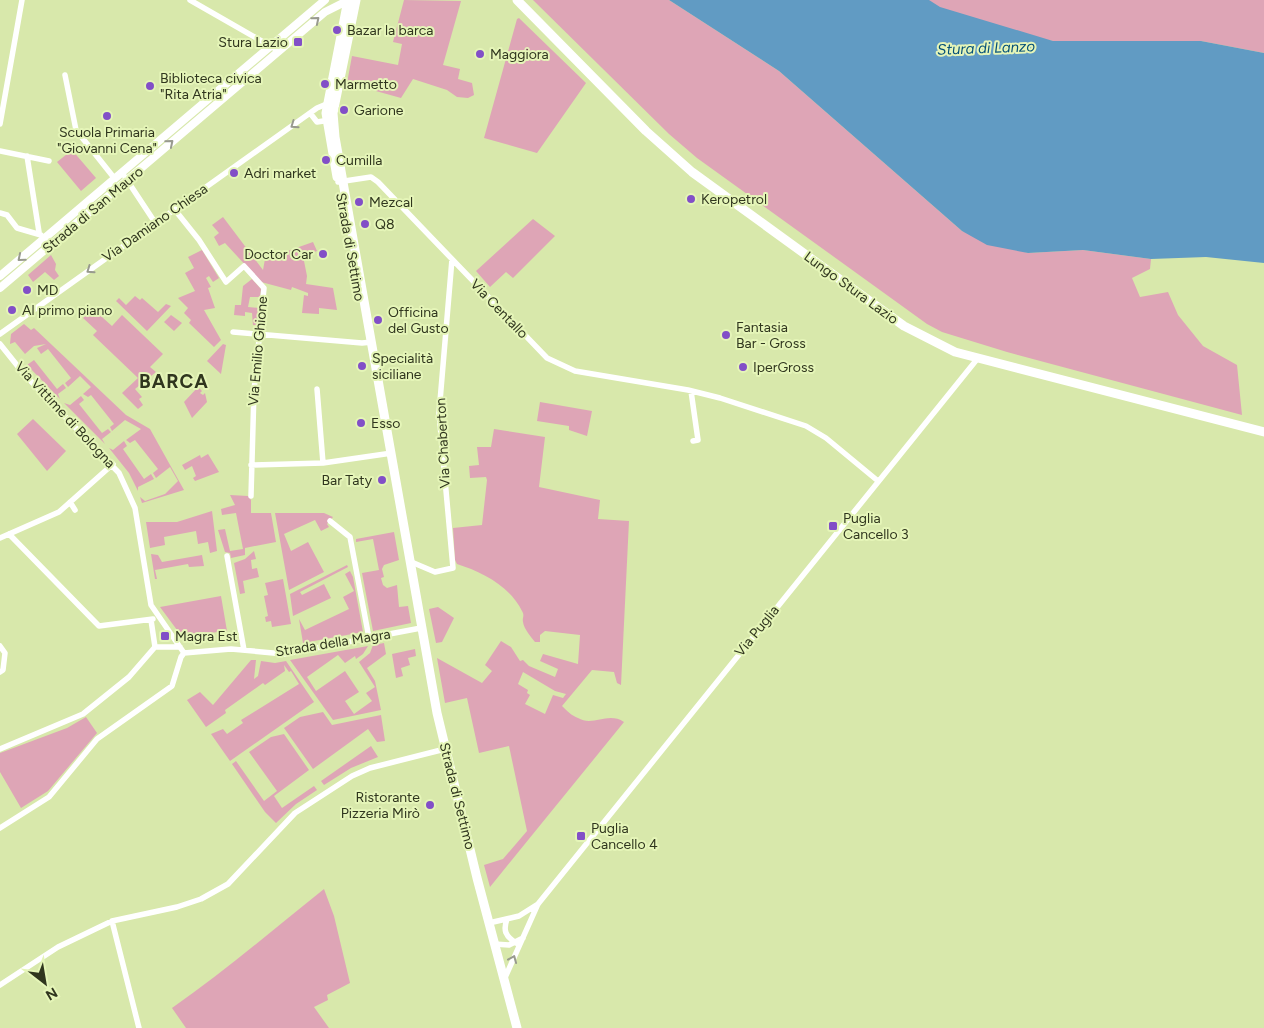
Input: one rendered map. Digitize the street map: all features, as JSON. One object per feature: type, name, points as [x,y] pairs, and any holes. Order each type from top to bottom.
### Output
[{"type":"main road","name":"Strada di San Mauro","points":[[0,288],[325,0]]},
{"type":"main road","name":"Strada di San Mauro","points":[[0,276],[42,235],[115,179],[125,177],[330,9],[348,0]]},
{"type":"main road","name":"Strada di Settimo","points":[[348,0],[331,102],[330,121],[389,453],[398,486],[397,494],[445,749],[517,1028]]},
{"type":"main road","name":"Strada di Settimo","points":[[331,102],[356,0]]},
{"type":"main road","name":"Lungo Stura Lazio","points":[[516,0],[652,136],[692,172],[904,326],[952,351],[1264,432]]},
{"type":"main road","points":[[330,9],[338,10],[346,18]]},
{"type":"street","points":[[0,124],[22,0]]},
{"type":"street","points":[[190,0],[272,45],[279,51]]},
{"type":"street","points":[[65,76],[76,130],[115,179]]},
{"type":"street","name":"Via Damiano Chiesa","points":[[0,334],[310,113],[331,102]]},
{"type":"street","points":[[310,113],[314,120],[330,121]]},
{"type":"street","points":[[0,151],[49,161]]},
{"type":"street","points":[[0,212],[7,215],[17,228],[42,235],[27,156]]},
{"type":"street","points":[[125,177],[156,224]]},
{"type":"street","name":"Via Centallo","points":[[341,182],[371,177],[547,358],[575,371],[691,391],[727,400],[806,426],[826,438],[878,481]]},
{"type":"street","name":"Via Emilio Ghione","points":[[175,210],[199,240],[226,282],[244,266],[264,288],[254,391],[251,496]]},
{"type":"street","name":"Via Chaberton","points":[[409,561],[435,572],[453,568],[439,413],[452,260]]},
{"type":"street","points":[[232,332],[370,343]]},
{"type":"street","name":"Via Vittime di Bologna","points":[[0,344],[24,374],[113,464],[132,498],[151,605],[184,653]]},
{"type":"street","name":"Via Puglia","points":[[504,980],[538,904],[978,358]]},
{"type":"street","points":[[317,390],[323,463]]},
{"type":"street","points":[[691,391],[698,440],[693,441]]},
{"type":"street","points":[[251,465],[323,463],[389,453]]},
{"type":"street","points":[[0,538],[59,512],[113,464]]},
{"type":"street","points":[[70,502],[75,510]]},
{"type":"street","points":[[330,521],[350,537],[369,638]]},
{"type":"street","points":[[9,534],[99,626],[151,620],[158,616]]},
{"type":"street","points":[[227,556],[244,650]]},
{"type":"street","points":[[151,620],[155,647]]},
{"type":"street","name":"Strada della Magra","points":[[184,653],[244,650],[277,655],[422,628]]},
{"type":"street","points":[[0,646],[5,653],[0,672]]},
{"type":"street","points":[[0,749],[83,714],[129,676],[155,647],[180,647]]},
{"type":"street","points":[[0,828],[49,797],[97,739],[172,686],[184,653]]},
{"type":"street","points":[[0,985],[58,947],[112,921],[176,907],[201,899],[228,884],[295,813],[339,783],[370,768],[445,749]]},
{"type":"street","name":"Via Puglia","points":[[489,923],[519,916],[538,904]]},
{"type":"street","points":[[507,919],[504,926],[506,933],[516,942]]},
{"type":"street","points":[[112,921],[139,1028]]},
{"type":"street","points":[[494,944],[516,942],[522,938]]},
{"type":"shaded area","points":[[404,0],[461,1],[443,65],[460,69],[458,79],[472,83],[474,95],[468,98],[457,97],[447,90],[413,79],[401,98],[347,83],[352,56],[398,65],[402,44],[393,42]]},
{"type":"shaded area","points":[[533,0],[669,0],[779,71],[962,231],[1028,253],[1083,250],[1151,259],[1150,269],[1132,278],[1140,297],[1168,292],[1178,315],[1203,346],[1237,365],[1242,415],[1007,352],[942,332],[927,324],[697,158],[669,134]]},
{"type":"shaded area","points":[[787,0],[1264,0],[1264,53],[1201,41],[1053,41]]},
{"type":"shaded area","points":[[519,18],[586,83],[537,153],[484,138],[517,19]]},
{"type":"shaded area","points":[[72,150],[96,178],[81,191],[57,162]]},
{"type":"shaded area","points":[[223,217],[263,270],[265,259],[313,242],[317,251],[303,256],[307,276],[306,284],[333,288],[337,310],[319,308],[319,314],[302,313],[304,295],[308,296],[308,293],[292,287],[291,290],[261,282],[225,243],[219,246],[214,237],[219,233],[212,225]]},
{"type":"shaded area","points":[[533,219],[555,236],[513,278],[506,272],[490,287],[476,271]]},
{"type":"shaded area","points":[[202,250],[219,278],[213,282],[209,276],[206,278],[211,287],[208,288],[215,308],[204,310],[221,340],[214,347],[189,323],[191,320],[184,313],[188,308],[178,298],[195,291],[185,273],[194,268],[188,257]]},
{"type":"shaded area","points":[[51,255],[56,264],[55,270],[59,276],[54,280],[45,272],[33,282],[28,275]]},
{"type":"shaded area","points":[[252,279],[261,289],[260,297],[250,297],[248,307],[259,308],[257,325],[253,325],[252,313],[245,312],[245,316],[234,315],[235,305],[241,305],[243,286]]},
{"type":"shaded area","points":[[135,296],[140,300],[142,298],[158,312],[166,304],[171,306],[147,331],[116,301],[119,298],[126,305]]},
{"type":"shaded area","points":[[93,309],[112,326],[122,315],[163,354],[150,367],[156,372],[135,389],[142,397],[139,399],[143,405],[138,409],[122,393],[138,378],[93,335],[97,331],[83,318]]},
{"type":"shaded area","points":[[171,315],[182,323],[174,331],[164,322]]},
{"type":"shaded area","points":[[24,324],[31,330],[34,328],[126,415],[150,429],[184,490],[142,503],[140,497],[145,501],[165,494],[178,481],[170,467],[156,478],[153,473],[158,469],[135,440],[130,443],[126,440],[141,429],[125,420],[112,431],[110,427],[114,424],[91,395],[88,397],[83,394],[91,387],[80,376],[68,387],[65,383],[71,378],[48,349],[41,354],[37,348],[46,344],[34,346],[25,354],[15,342],[10,344],[11,334]]},
{"type":"shaded area","points":[[223,344],[226,345],[221,374],[207,361]]},
{"type":"shaded area","points":[[34,360],[57,389],[63,384],[66,388],[58,394],[60,399],[27,365]]},
{"type":"shaded area","points":[[198,387],[202,391],[200,393],[203,395],[205,393],[207,402],[192,418],[184,402]]},
{"type":"shaded area","points":[[81,396],[84,400],[79,404],[102,433],[108,429],[111,432],[102,439],[105,444],[64,403],[70,405]]},
{"type":"shaded area","points":[[540,402],[592,411],[587,436],[569,430],[569,426],[537,421]]},
{"type":"shaded area","points":[[33,419],[66,451],[47,471],[17,434]]},
{"type":"shaded area","points":[[494,429],[545,437],[539,487],[600,500],[598,519],[629,521],[621,685],[617,683],[614,672],[592,670],[562,706],[569,713],[584,720],[612,718],[624,722],[490,887],[484,865],[503,859],[527,831],[509,746],[479,753],[467,698],[445,703],[437,658],[482,683],[492,671],[485,665],[501,641],[511,647],[520,661],[523,660],[529,666],[555,677],[558,669],[540,661],[543,654],[578,664],[580,635],[545,631],[540,635],[540,642],[535,642],[525,627],[522,611],[510,594],[494,581],[476,571],[457,564],[455,560],[453,528],[482,525],[487,480],[486,477],[470,478],[469,466],[479,465],[477,447],[491,447]],"holes":[[[523,672],[555,691],[566,694],[563,698],[553,695],[545,714],[525,704],[530,695],[527,693],[528,690],[518,684]]]},
{"type":"shaded area","points":[[124,441],[127,446],[123,449],[144,479],[151,474],[154,479],[138,487],[138,491],[129,473],[109,448],[113,450]]},
{"type":"shaded area","points":[[208,454],[219,472],[195,481],[193,478],[196,476],[192,466],[185,470],[182,465],[200,455],[201,458]]},
{"type":"shaded area","points":[[230,495],[248,496],[251,500],[251,513],[271,513],[276,542],[245,548],[245,555],[231,558],[230,553],[225,552],[218,530],[225,529],[230,551],[243,549],[236,513],[222,515],[221,509],[235,505]]},
{"type":"shaded area","points":[[212,511],[217,551],[210,553],[208,542],[198,544],[196,531],[164,537],[165,545],[150,548],[146,522],[177,522]]},
{"type":"shaded area","points":[[275,513],[324,513],[333,517],[327,524],[329,527],[321,531],[315,520],[284,534],[291,551],[308,542],[324,572],[289,590]]},
{"type":"shaded area","points":[[394,532],[399,560],[384,565],[382,569],[384,577],[381,578],[383,585],[387,588],[397,585],[399,607],[408,606],[411,623],[373,631],[362,573],[379,570],[373,539],[356,542],[356,539]]},
{"type":"shaded area","points":[[254,551],[256,559],[251,560],[252,569],[257,568],[259,577],[243,581],[245,593],[240,594],[234,563],[245,559]]},
{"type":"shaded area","points":[[151,554],[158,555],[162,562],[202,555],[204,566],[189,567],[188,564],[155,570],[157,579],[155,579]]},
{"type":"shaded area","points":[[347,565],[348,567],[300,592],[302,595],[324,584],[331,598],[293,616],[290,594]]},
{"type":"shaded area","points":[[350,571],[353,577],[363,632],[303,643],[299,619],[305,630],[349,609],[343,597],[354,591],[345,574]]},
{"type":"shaded area","points":[[283,579],[291,624],[272,627],[271,621],[266,622],[265,617],[268,616],[264,596],[268,595],[265,583]]},
{"type":"shaded area","points":[[221,596],[227,631],[191,635],[180,634],[160,607]]},
{"type":"shaded area","points":[[438,607],[454,618],[442,642],[436,643],[429,609]]},
{"type":"shaded area","points":[[384,643],[386,654],[367,668],[375,681],[381,710],[333,720],[290,660],[368,646],[363,654],[356,659],[355,656],[345,663],[338,655],[307,677],[316,691],[345,671],[359,692],[345,701],[354,714],[372,701],[366,693],[375,687],[359,662],[370,653],[373,645]]},
{"type":"shaded area","points":[[415,649],[416,656],[408,658],[410,665],[401,668],[403,676],[396,678],[392,654]]},
{"type":"shaded area","points":[[251,660],[256,660],[254,679],[258,676],[261,661],[275,663],[286,661],[314,702],[230,761],[211,734],[223,729],[227,734],[243,723],[241,720],[299,684],[291,671],[289,672],[284,665],[285,671],[265,685],[263,683],[225,710],[226,713],[206,727],[187,700],[200,692],[213,705]]},
{"type":"shaded area","points":[[323,712],[332,725],[381,715],[385,741],[377,742],[368,729],[313,769],[284,728],[300,717]]},
{"type":"shaded area","points":[[86,717],[97,733],[48,791],[21,808],[0,772],[0,753],[67,728]]},
{"type":"shaded area","points":[[284,734],[309,770],[274,796],[282,808],[314,786],[317,790],[296,804],[276,823],[265,812],[232,764],[236,761],[264,801],[277,791],[249,752],[271,737]]},
{"type":"shaded area","points":[[371,746],[378,757],[351,768],[324,785],[321,781]]},
{"type":"shaded area","points":[[324,889],[334,916],[350,983],[327,995],[328,1000],[314,1007],[329,1028],[186,1028],[172,1008],[230,965]]},
{"type":"water","name":"Stura di Lanzo","points":[[669,0],[929,0],[940,7],[1053,41],[1201,41],[1264,53],[1264,263],[1206,257],[1151,259],[1083,250],[1028,253],[987,245],[962,231],[779,71]]},
{"type":"place","name":"Bazar la barca","points":[[337,30]]},
{"type":"place","name":"Stura Lazio","points":[[298,42]]},
{"type":"place","name":"Maggiora","points":[[480,54]]},
{"type":"place","name":"Marmetto","points":[[325,84]]},
{"type":"place","name":"Biblioteca civica \"Rita Atria\"","points":[[150,86]]},
{"type":"place","name":"Garione","points":[[344,110]]},
{"type":"place","name":"Scuola Primaria \"Giovanni Cena\"","points":[[107,116]]},
{"type":"place","name":"Cumilla","points":[[326,160]]},
{"type":"place","name":"Adri market","points":[[234,173]]},
{"type":"place","name":"Keropetrol","points":[[691,199]]},
{"type":"place","name":"Mezcal","points":[[359,202]]},
{"type":"place","name":"Q8","points":[[365,224]]},
{"type":"place","name":"Doctor Car","points":[[323,254]]},
{"type":"place","name":"MD","points":[[27,290]]},
{"type":"place","name":"Al primo piano","points":[[12,310]]},
{"type":"place","name":"Officina del Gusto","points":[[378,320]]},
{"type":"place","name":"Fantasia Bar - Gross","points":[[726,335]]},
{"type":"place","name":"Specialità siciliane","points":[[362,366]]},
{"type":"place","name":"IperGross","points":[[743,367]]},
{"type":"place","name":"Esso","points":[[361,423]]},
{"type":"place","name":"Bar Taty","points":[[382,480]]},
{"type":"place","name":"Puglia Cancello 3","points":[[833,526]]},
{"type":"place","name":"Magra Est","points":[[165,636]]},
{"type":"place","name":"Ristorante Pizzeria Mirò","points":[[430,805]]},
{"type":"place","name":"Puglia Cancello 4","points":[[581,836]]},
{"type":"district","name":"BARCA","points":[[174,381]]}]
